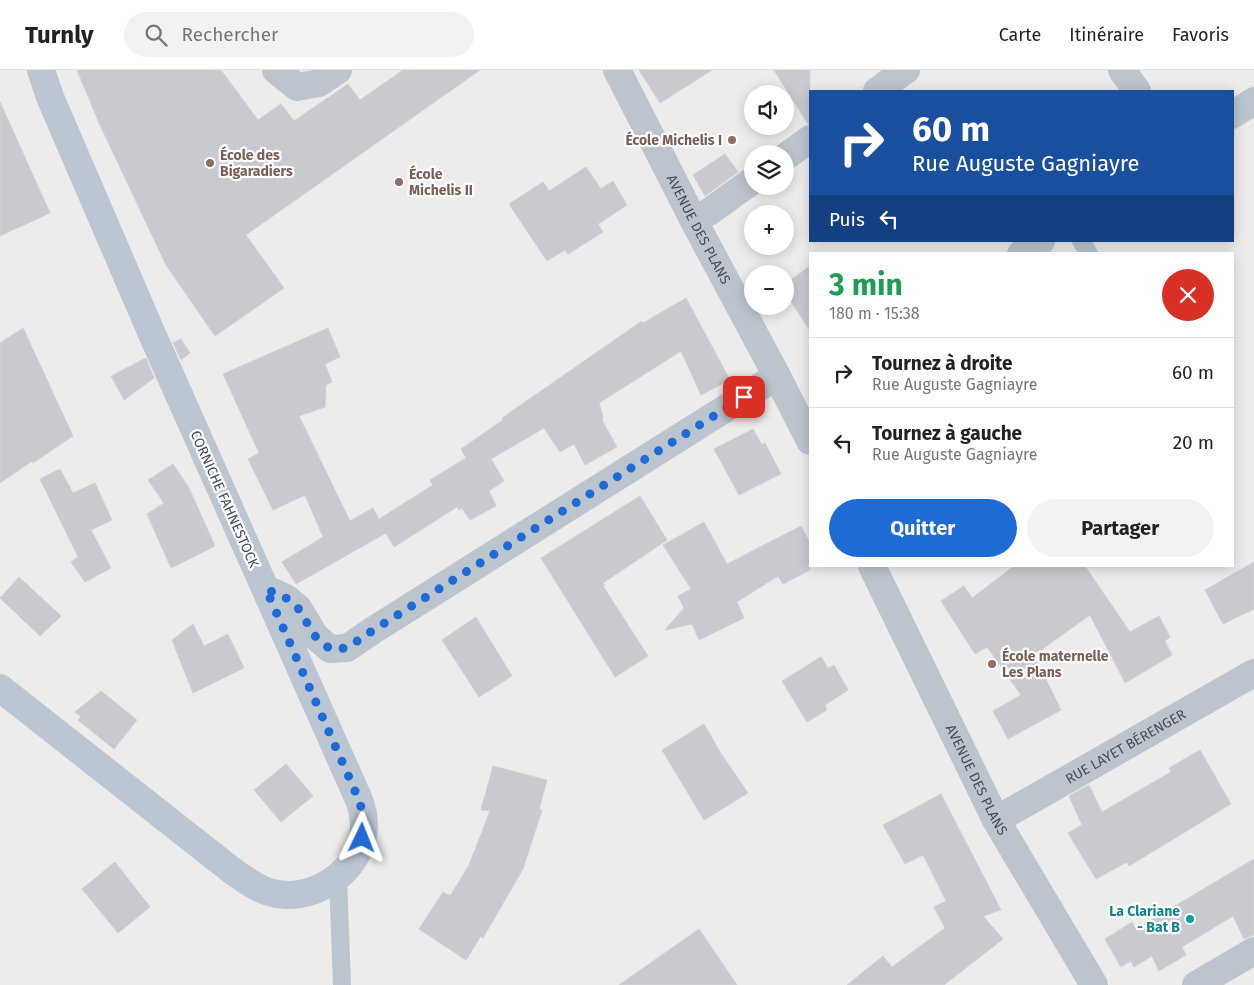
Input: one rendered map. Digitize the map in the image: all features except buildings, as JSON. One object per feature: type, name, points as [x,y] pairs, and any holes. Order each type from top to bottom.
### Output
[{"type":"main road","name":"CORNICHE FAHNESTOCK","points":[[0,688],[248,881],[267,891],[287,894],[305,893],[321,887],[338,878],[354,858],[364,827],[362,811],[350,779],[152,334],[50,97],[41,70]]},
{"type":"street","points":[[276,70],[297,87],[319,83],[338,70]]},
{"type":"street","name":"AVENUE DES PLANS","points":[[617,70],[695,222],[778,376],[803,408],[809,436]]},
{"type":"street","points":[[878,90],[906,70]]},
{"type":"street","points":[[1122,70],[1136,90]]},
{"type":"street","points":[[1234,114],[1254,101]]},
{"type":"street","points":[[794,151],[809,140]]},
{"type":"street","points":[[709,212],[744,187]]},
{"type":"street","points":[[1024,252],[1039,242]]},
{"type":"street","points":[[266,589],[286,598],[298,608],[315,636],[330,649],[347,648],[778,376]]},
{"type":"street","name":"AVENUE DES PLANS","points":[[872,567],[996,820],[1094,985]]},
{"type":"street","name":"RUE LAYET BÉRENGER","points":[[996,820],[1254,673]]},
{"type":"street","points":[[1196,985],[1254,951]]},
{"type":"lane","points":[[338,878],[342,985]]},
{"type":"place","name":"École Michelis I","points":[[732,140]]},
{"type":"place","name":"École des Bigaradiers","points":[[210,163]]},
{"type":"place","name":"École Michelis II","points":[[399,182]]},
{"type":"place","name":"École maternelle Les Plans","points":[[992,664]]},
{"type":"place","name":"La Clariane - Bat B","points":[[1190,919]]},
{"type":"route","points":[[362,838],[364,818],[359,800],[266,589],[286,598],[298,608],[315,636],[330,649],[347,648],[744,397]]}]
